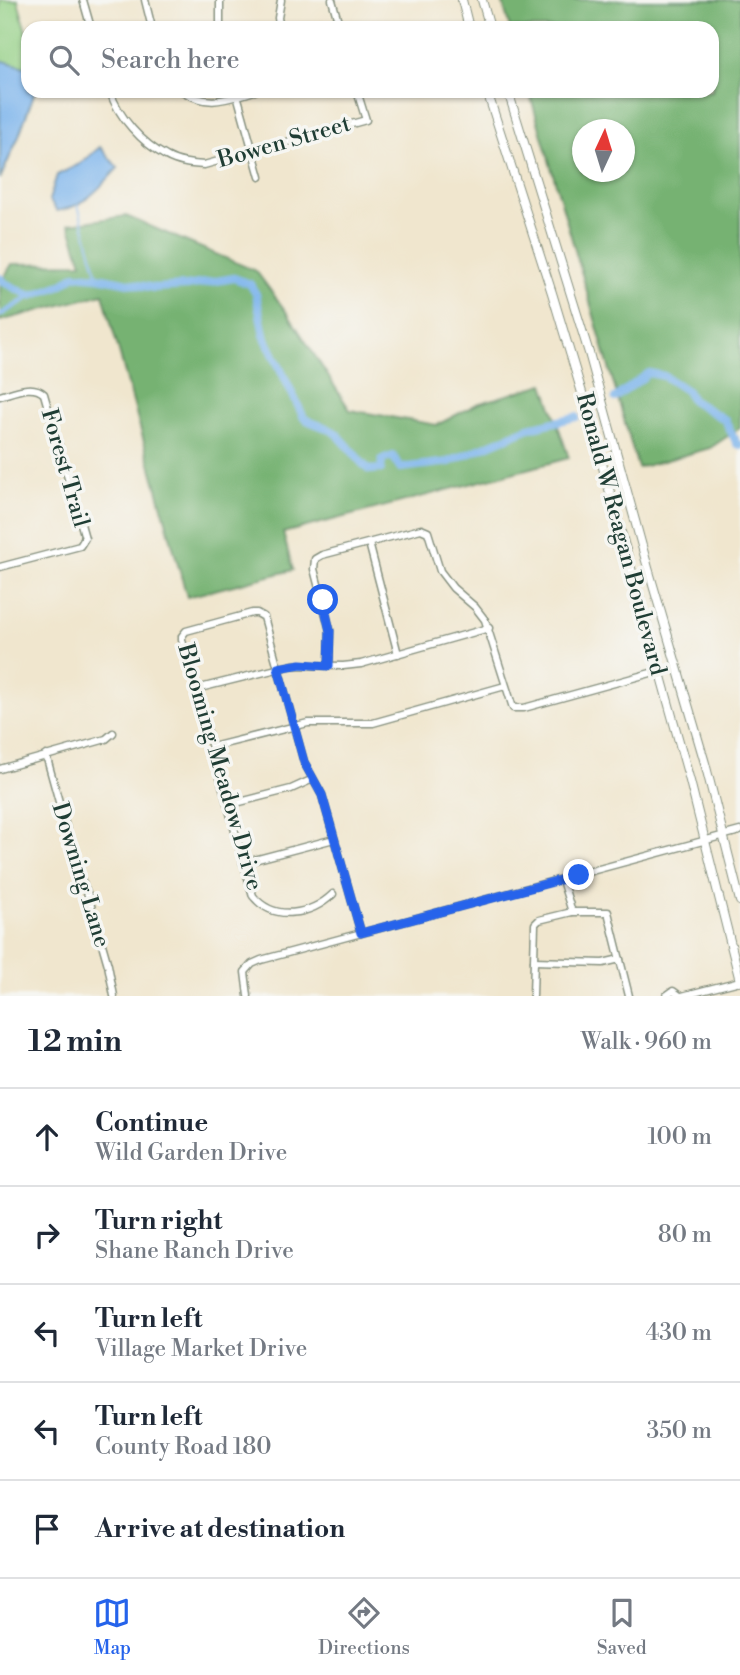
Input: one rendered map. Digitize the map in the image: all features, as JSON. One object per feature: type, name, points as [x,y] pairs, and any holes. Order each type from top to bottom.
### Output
[{"type":"main road","points":[[462,0],[467,21]]},
{"type":"main road","points":[[482,0],[488,21]]},
{"type":"main road","name":"Ronald W Reagan Boulevard","points":[[489,98],[582,393],[705,840],[740,981]]},
{"type":"main road","name":"Ronald W Reagan Boulevard","points":[[510,98],[593,365],[740,901]]},
{"type":"street","points":[[83,0],[89,21]]},
{"type":"street","points":[[145,0],[150,21]]},
{"type":"street","points":[[220,0],[220,21]]},
{"type":"street","points":[[279,21],[281,0]]},
{"type":"street","points":[[332,0],[338,21]]},
{"type":"street","name":"Bowen Street","points":[[112,98],[123,119],[145,141],[166,156],[184,163],[204,165],[366,120],[359,98]]},
{"type":"street","points":[[193,98],[214,101],[223,98]]},
{"type":"street","points":[[238,98],[260,177]]},
{"type":"street","name":"Forest Trail","points":[[0,396],[31,388],[44,394],[85,538],[80,545],[0,567]]},
{"type":"street","points":[[329,666],[330,631],[314,569],[315,559],[416,529],[425,529],[440,570],[453,588],[481,613],[489,628],[513,708],[658,671]]},
{"type":"street","points":[[369,543],[398,653]]},
{"type":"street","name":"Blooming Meadow Drive","points":[[278,668],[266,622],[261,614],[252,613],[183,633],[182,640],[253,896],[258,903],[274,912],[289,912],[319,905],[333,894]]},
{"type":"street","points":[[196,689],[301,664],[350,666],[489,628]]},
{"type":"street","points":[[278,668],[304,762],[322,795],[361,933]]},
{"type":"street","points":[[212,747],[319,722],[373,723],[505,686]]},
{"type":"street","points":[[0,768],[106,739],[113,733]]},
{"type":"street","name":"Downing Lane","points":[[46,755],[108,965],[114,996]]},
{"type":"street","points":[[228,805],[290,789],[313,779]]},
{"type":"street","points":[[247,996],[243,977],[252,964],[740,831]]},
{"type":"street","points":[[243,863],[334,839]]},
{"type":"street","points":[[562,880],[572,912]]},
{"type":"street","points":[[533,996],[536,924],[539,920],[572,912],[608,912],[629,996]]},
{"type":"street","points":[[534,961],[603,963],[620,959]]},
{"type":"street","points":[[666,996],[673,991],[681,996],[740,981]]},
{"type":"green space","points":[[0,0],[18,0],[23,21],[21,21],[21,98],[32,98],[0,179]]},
{"type":"green space","points":[[502,0],[740,0],[740,428],[710,448],[638,468],[531,98],[719,98],[719,21],[508,21]]},
{"type":"green space","points":[[126,216],[256,271],[288,314],[350,410],[437,425],[477,404],[544,384],[569,458],[283,533],[293,570],[187,597],[103,294],[0,321],[0,284],[12,264],[82,263],[69,224]]},
{"type":"water","points":[[0,60],[21,66],[21,98],[32,98],[0,179]]},
{"type":"water","points":[[100,147],[118,168],[84,201],[57,211],[49,200],[57,175],[80,164]]},
{"type":"waterway","points":[[78,205],[98,277]]},
{"type":"waterway","points":[[0,278],[31,296],[61,285],[75,275],[154,288],[187,286],[234,278],[250,284],[256,294],[264,335],[304,418],[334,432],[369,470],[381,469],[382,460],[393,456],[400,468],[449,462],[529,428],[576,417]]},
{"type":"waterway","points":[[0,315],[31,296]]},
{"type":"waterway","points":[[615,398],[649,373],[664,376],[687,391],[692,400],[725,420],[740,445]]},
{"type":"route","points":[[323,600],[331,640],[329,666],[301,664],[278,668],[304,762],[322,795],[361,933],[579,875]]}]
